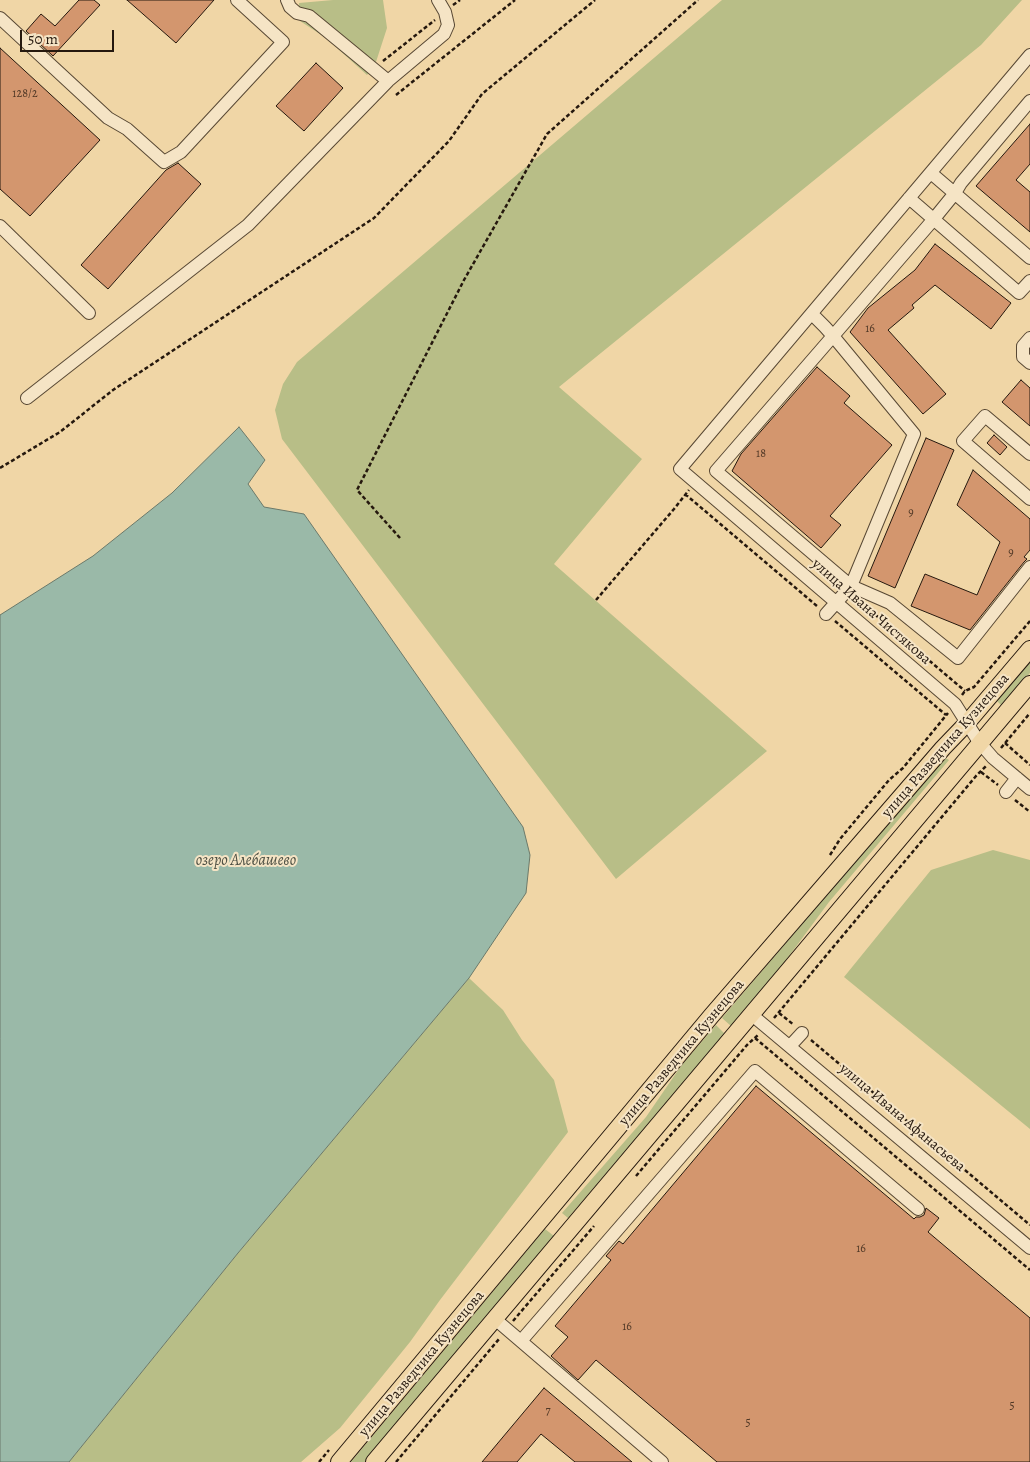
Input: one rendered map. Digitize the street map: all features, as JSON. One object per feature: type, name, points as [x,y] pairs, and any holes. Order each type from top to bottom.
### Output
[{"type":"main road","name":"улица Разведчика Кузнецова","points":[[340,1462],[712,1016],[1030,649]]},
{"type":"main road","name":"улица Разведчика Кузнецова","points":[[374,1462],[501,1324],[587,1222],[752,1015],[979,742],[1030,684]]},
{"type":"main road","points":[[558,1201],[554,1211],[554,1218],[557,1224],[564,1226],[587,1222]]},
{"type":"street","points":[[0,18],[108,118],[127,129],[164,162],[181,152],[283,42],[237,0]]},
{"type":"street","points":[[287,0],[290,7],[297,13],[310,16],[388,81]]},
{"type":"street","points":[[27,398],[248,225],[388,81],[444,34],[448,24],[445,12],[438,0]]},
{"type":"street","points":[[826,614],[851,586],[914,434],[833,336],[812,314],[1030,55]]},
{"type":"street","points":[[1030,101],[961,183],[933,220],[716,471],[851,586],[890,603],[958,658],[1030,566]]},
{"type":"street","points":[[931,173],[1030,258]]},
{"type":"street","points":[[909,198],[1019,294],[1030,281]]},
{"type":"street","points":[[0,226],[89,313]]},
{"type":"street","name":"улица Ивана Чистякова","points":[[812,314],[680,470],[955,704],[979,742],[993,758],[1030,789]]},
{"type":"street","points":[[1030,338],[1023,346],[1023,357],[1030,362]]},
{"type":"street","points":[[1030,454],[986,416],[962,441],[1030,499]]},
{"type":"street","points":[[1006,792],[1017,778]]},
{"type":"street","name":"улица Ивана Афанасьева","points":[[752,1015],[1030,1248]]},
{"type":"street","points":[[790,1046],[802,1032]]},
{"type":"street","points":[[521,1342],[755,1071],[918,1209]]},
{"type":"street","points":[[501,1324],[662,1462]]},
{"type":"path","points":[[382,62],[460,0]]},
{"type":"path","points":[[396,96],[516,0]]},
{"type":"path","points":[[0,468],[60,432],[113,390],[374,218],[449,140],[482,94],[595,0]]},
{"type":"path","points":[[400,538],[357,490],[464,280],[547,134],[698,0]]},
{"type":"path","points":[[685,494],[946,715]]},
{"type":"path","points":[[633,1179],[747,1045],[779,1013],[1030,713]]},
{"type":"path","points":[[1005,743],[1030,765]]},
{"type":"path","points":[[779,1013],[1030,1225]]},
{"type":"path","points":[[755,1038],[1030,1270]]},
{"type":"path","points":[[396,1462],[501,1324],[587,1222]]},
{"type":"path","points":[[321,1459],[325,1462]]},
{"type":"green space","points":[[333,0],[383,0],[387,28],[375,65],[367,75],[326,38],[300,21],[299,3]]},
{"type":"green space","points":[[722,0],[1022,0],[981,45],[559,387],[642,459],[554,564],[767,751],[616,879],[282,439],[275,410],[283,384],[297,362]]},
{"type":"green space","points":[[1030,662],[1030,673],[1002,706],[997,701]]},
{"type":"green space","points":[[944,757],[949,760],[829,902],[775,975],[731,1026],[722,1018]]},
{"type":"green space","points":[[993,850],[1030,860],[1030,1129],[844,977],[931,870]]},
{"type":"green space","points":[[469,978],[503,1010],[522,1040],[554,1080],[568,1132],[410,1342],[340,1428],[301,1462],[69,1462],[238,1253]]},
{"type":"green space","points":[[716,1025],[725,1034],[568,1218],[562,1213],[646,1117],[681,1066]]},
{"type":"green space","points":[[545,1229],[554,1236],[365,1462],[351,1462]]},
{"type":"water","name":"озеро Алебашево","points":[[239,427],[265,460],[248,484],[264,507],[304,514],[523,827],[530,855],[526,893],[469,978],[238,1253],[69,1462],[0,1462],[0,615],[93,556],[172,493]]},
{"type":"building","points":[[79,0],[94,0],[100,5],[53,56],[26,31],[41,14],[55,26]]},
{"type":"building","points":[[127,0],[214,0],[176,43]]},
{"type":"building","points":[[0,48],[100,140],[30,216],[0,189]]},
{"type":"building","points":[[316,63],[343,88],[304,131],[276,106]]},
{"type":"building","points":[[1030,124],[1030,164],[1016,180],[1030,192],[1030,232],[976,186]]},
{"type":"building","points":[[178,163],[201,184],[108,289],[81,265],[166,170]]},
{"type":"building","points":[[935,244],[1011,303],[991,329],[935,285],[912,305],[914,308],[888,330],[946,394],[923,414],[850,332],[868,308],[915,270]]},
{"type":"building","points":[[817,367],[850,396],[844,403],[892,445],[830,516],[841,525],[821,548],[732,471],[741,454]]},
{"type":"building","points":[[1021,380],[1030,388],[1030,426],[1002,402]]},
{"type":"building","points":[[994,435],[1007,447],[1000,455],[987,443]]},
{"type":"building","points":[[926,438],[954,450],[895,588],[868,576]]},
{"type":"building","points":[[973,470],[1030,519],[1030,550],[1024,557],[1027,559],[970,630],[911,606],[925,574],[977,595],[1000,542],[957,505]]},
{"type":"building","points":[[756,1086],[914,1219],[924,1215],[926,1208],[939,1218],[928,1232],[1030,1318],[1030,1462],[717,1462],[596,1360],[578,1380],[551,1356],[568,1337],[555,1326],[611,1260],[606,1256],[619,1241],[623,1244]]},
{"type":"building","points":[[544,1388],[632,1462],[575,1462],[541,1434],[517,1462],[482,1462]]}]
